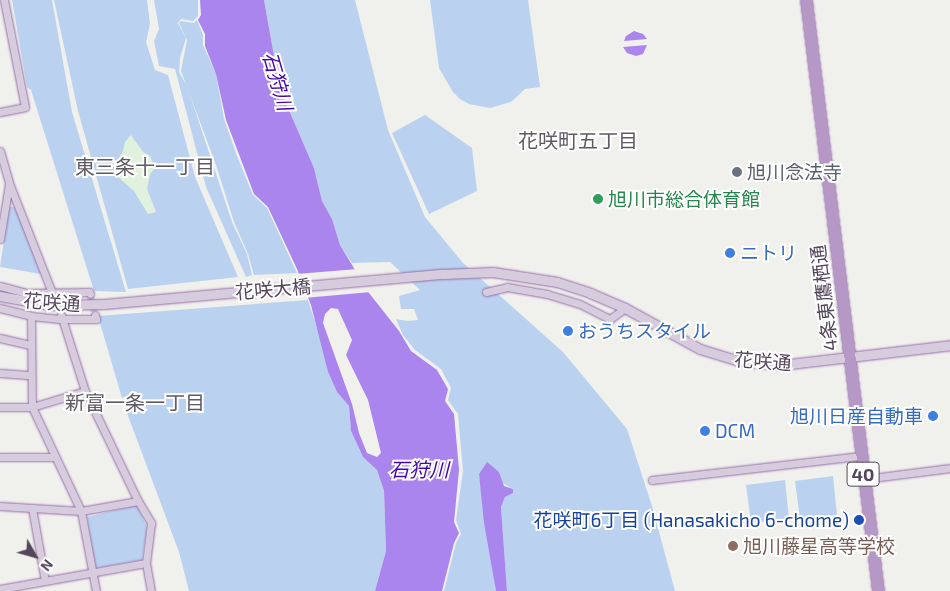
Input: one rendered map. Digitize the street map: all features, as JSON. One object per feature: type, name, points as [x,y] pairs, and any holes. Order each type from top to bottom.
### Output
[{"type":"highway","name":"4条東鷹栖通","points":[[806,0],[878,591]]},
{"type":"street","points":[[0,112],[25,108],[3,6]]},
{"type":"street","points":[[0,151],[9,183],[53,296]]},
{"type":"street","points":[[0,239],[9,183]]},
{"type":"street","name":"花咲通","points":[[443,274],[493,272],[528,276],[574,288],[625,308],[700,349],[739,361],[781,365],[950,344]]},
{"type":"street","name":"花咲大橋","points":[[104,304],[443,274]]},
{"type":"street","points":[[0,286],[27,294],[53,296],[89,292],[90,294]]},
{"type":"street","points":[[486,292],[507,287],[547,294],[580,304],[610,319],[625,308]]},
{"type":"street","name":"花咲通","points":[[0,296],[48,305],[104,304]]},
{"type":"street","points":[[0,308],[31,316],[96,318],[95,315]]},
{"type":"street","points":[[31,316],[32,407],[81,511],[96,591]]},
{"type":"street","points":[[61,317],[85,391],[138,501],[151,523],[146,563],[150,591]]},
{"type":"street","points":[[0,338],[30,345]]},
{"type":"street","points":[[0,373],[31,375]]},
{"type":"street","points":[[0,407],[32,407],[85,391]]},
{"type":"street","points":[[652,480],[861,456]]},
{"type":"street","points":[[0,457],[55,457]]},
{"type":"street","points":[[864,479],[950,468]]},
{"type":"street","points":[[0,506],[81,511],[138,501]]},
{"type":"street","points":[[32,508],[45,581]]},
{"type":"street","points":[[0,589],[146,563]]},
{"type":"shaded area","points":[[12,0],[52,0],[72,112],[126,292],[94,291],[31,90],[27,87]]},
{"type":"shaded area","points":[[54,0],[147,0],[150,24],[146,42],[155,70],[168,75],[195,177],[238,277],[128,289],[78,111]]},
{"type":"shaded area","points":[[154,0],[198,0],[198,16],[193,21],[181,19],[178,23],[186,38],[180,58],[179,72],[187,86],[232,222],[247,254],[252,275],[246,277],[206,187],[175,69],[159,66],[154,41],[159,29]]},
{"type":"shaded area","points":[[264,0],[355,0],[388,130],[425,217],[463,263],[563,352],[627,429],[652,506],[675,591],[507,591],[501,507],[505,497],[513,493],[513,489],[502,483],[499,472],[479,474],[496,591],[444,591],[456,543],[461,534],[456,520],[463,471],[458,414],[448,400],[451,388],[441,369],[415,350],[403,335],[396,319],[418,320],[414,309],[401,309],[399,296],[420,290],[390,262],[352,263],[340,245],[332,219],[322,201],[314,168],[285,101],[274,56]]},
{"type":"shaded area","points":[[430,0],[528,0],[540,87],[525,89],[511,102],[490,108],[469,104],[460,99],[453,92],[439,68]]},
{"type":"shaded area","points":[[197,20],[203,35],[203,45],[216,74],[224,119],[237,156],[253,195],[267,208],[297,273],[254,275],[181,71],[187,40],[179,23],[181,21],[194,23]]},
{"type":"shaded area","points":[[425,115],[472,148],[477,191],[429,214],[392,133]]},
{"type":"shaded area","points":[[9,207],[15,207],[41,274],[0,267]]},
{"type":"shaded area","points":[[308,300],[323,347],[328,372],[337,392],[349,406],[351,431],[363,457],[377,470],[384,491],[386,551],[375,591],[189,591],[179,552],[124,405],[98,316]]},
{"type":"shaded area","points":[[833,476],[837,515],[800,520],[795,481]]},
{"type":"shaded area","points":[[785,480],[789,519],[751,523],[746,485]]},
{"type":"shaded area","points":[[137,505],[147,527],[142,560],[97,568],[95,566],[87,517]]},
{"type":"sand","points":[[131,135],[143,152],[150,156],[155,168],[150,174],[147,189],[156,212],[148,214],[134,191],[118,177],[115,165],[123,151],[125,142]]},
{"type":"water","name":"石狩川","points":[[200,0],[264,0],[274,56],[285,101],[314,168],[322,201],[332,219],[340,245],[369,293],[399,331],[411,351],[437,370],[448,389],[445,401],[454,414],[459,470],[454,522],[459,533],[454,543],[442,591],[375,591],[386,551],[384,491],[377,470],[363,457],[351,431],[349,406],[337,392],[328,372],[311,305],[297,269],[268,207],[254,194],[226,120],[216,74],[205,46],[205,34],[198,20],[201,15]],"holes":[[[331,308],[338,309],[352,340],[346,355],[368,400],[381,453],[377,457],[367,453],[359,433],[352,404],[323,323],[325,314]]]},
{"type":"water","points":[[634,31],[643,34],[647,39],[624,41],[626,36]]},
{"type":"water","points":[[647,45],[643,54],[636,56],[627,53],[623,47]]},
{"type":"water","points":[[487,462],[499,472],[504,486],[513,489],[513,493],[505,497],[501,507],[507,591],[496,591],[484,523],[479,474]]},
{"type":"pier","points":[[358,269],[371,292],[304,298],[296,274]]},
{"type":"tunnel","points":[[90,294],[95,315]]},
{"type":"place","name":"旭川念法寺","points":[[737,172]]},
{"type":"place","name":"旭川市総合体育館","points":[[598,199]]},
{"type":"place","name":"ニトリ","points":[[730,253]]},
{"type":"place","name":"おうちスタイル","points":[[568,331]]},
{"type":"place","name":"旭川日産自動車","points":[[933,416]]},
{"type":"place","name":"DCM","points":[[705,431]]},
{"type":"place","name":"花咲町6丁目 (Hanasakicho 6-chome)","points":[[859,520]]},
{"type":"place","name":"旭川藤星高等学校","points":[[733,546]]},
{"type":"district","name":"花咲町五丁目","points":[[578,140]]},
{"type":"district","name":"東三条十一丁目","points":[[145,166]]},
{"type":"district","name":"新富一条一丁目","points":[[135,402]]}]
